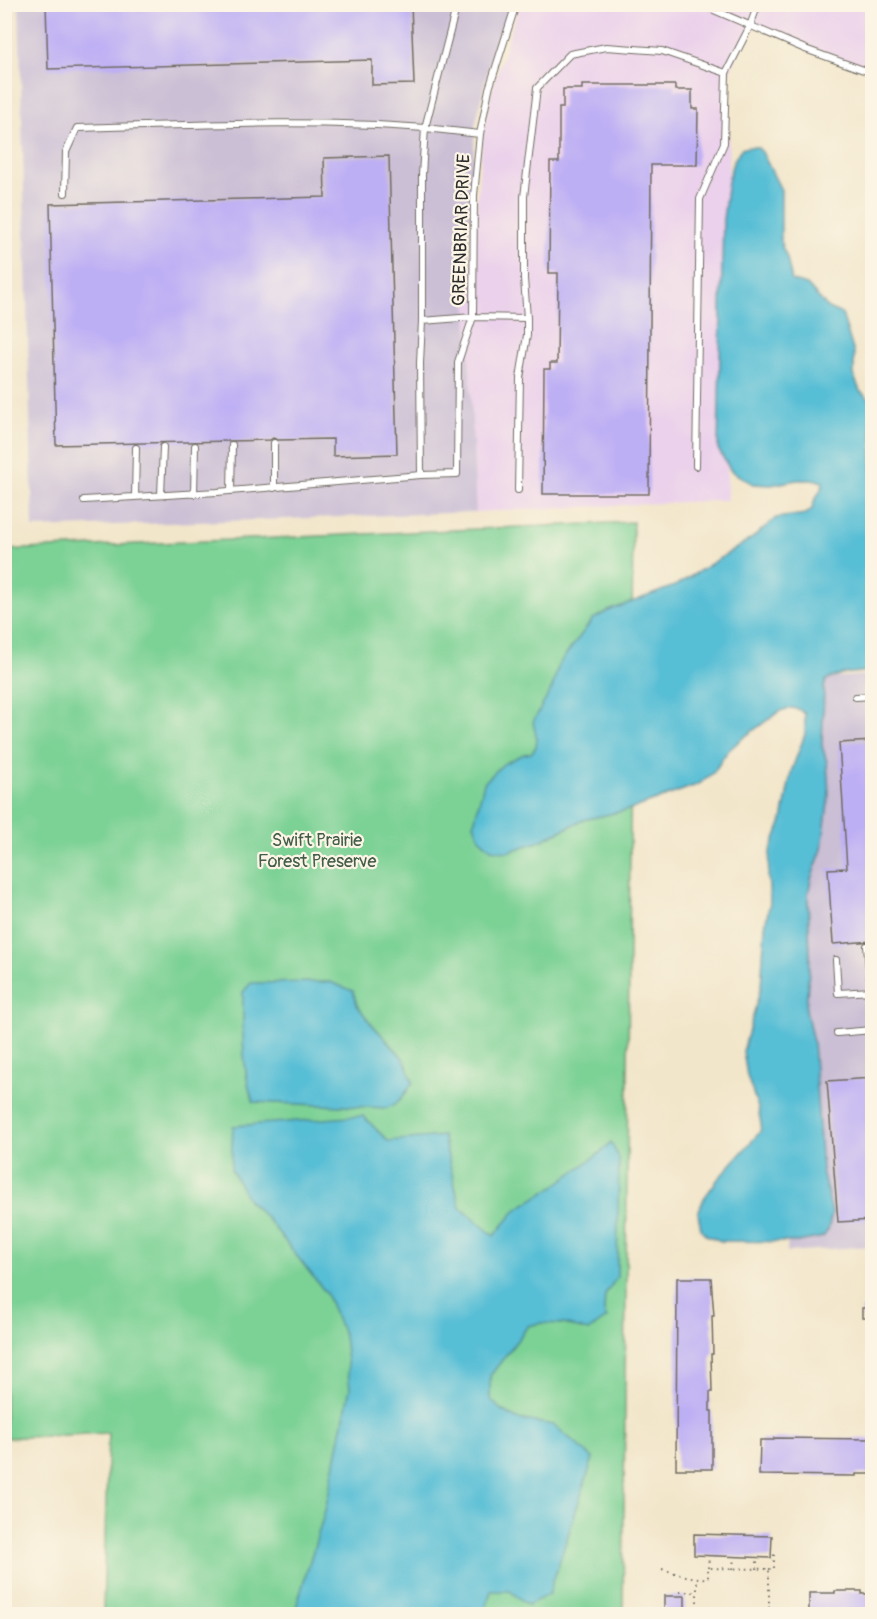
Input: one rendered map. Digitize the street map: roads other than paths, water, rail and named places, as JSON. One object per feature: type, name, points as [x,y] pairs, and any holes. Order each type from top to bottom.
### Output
[{"type":"lane","points":[[84,500],[194,494],[421,476],[420,363],[424,128],[457,4]]},
{"type":"lane","name":"GREENBRIAR DRIVE","points":[[421,476],[457,474],[458,362],[473,317],[474,195],[480,134],[489,89],[516,4]]},
{"type":"lane","points":[[700,4],[805,49],[873,73]]},
{"type":"lane","points":[[696,466],[700,199],[724,143],[726,73],[750,26],[758,4]]},
{"type":"lane","points":[[518,490],[520,378],[528,318],[524,279],[524,197],[537,88],[570,54],[606,47],[662,51],[726,73]]},
{"type":"lane","points":[[65,193],[66,152],[77,128],[282,123],[373,124],[480,134]]},
{"type":"lane","points":[[422,321],[473,317],[528,318]]},
{"type":"lane","points":[[274,443],[274,488]]},
{"type":"lane","points":[[231,491],[232,445]]},
{"type":"lane","points":[[194,494],[195,446]]},
{"type":"lane","points":[[161,495],[163,447]]},
{"type":"lane","points":[[135,448],[135,497]]},
{"type":"lane","points":[[856,697],[873,696]]},
{"type":"lane","points":[[836,960],[837,993],[872,991],[867,946]]},
{"type":"lane","points":[[837,1033],[873,1030]]},
{"type":"water","points":[[757,147],[762,152],[781,190],[781,244],[792,281],[807,285],[828,308],[842,314],[854,353],[854,376],[860,391],[872,401],[872,671],[842,674],[826,680],[822,746],[827,762],[829,795],[822,849],[808,895],[810,956],[806,1010],[813,1042],[822,1170],[832,1213],[828,1230],[823,1237],[798,1242],[721,1241],[706,1235],[701,1229],[698,1213],[704,1198],[718,1179],[760,1132],[758,1108],[747,1076],[743,1051],[761,987],[765,926],[770,902],[768,876],[770,852],[782,821],[791,772],[805,734],[805,714],[798,709],[790,708],[780,711],[739,741],[727,752],[714,772],[699,784],[632,809],[583,820],[538,842],[507,852],[491,849],[479,838],[474,823],[484,783],[503,764],[531,753],[536,747],[537,739],[533,722],[552,688],[559,664],[593,619],[677,585],[751,539],[776,518],[806,514],[812,509],[821,489],[823,482],[816,480],[797,480],[771,485],[753,484],[731,471],[718,449],[723,219],[732,165],[741,149]]},
{"type":"water","points":[[330,982],[353,991],[357,1005],[369,1021],[404,1059],[413,1082],[399,1101],[387,1108],[253,1102],[246,1075],[243,992],[251,983]]},
{"type":"water","points":[[363,1116],[388,1141],[443,1136],[460,1207],[494,1236],[517,1209],[553,1187],[600,1153],[611,1142],[619,1159],[617,1277],[605,1295],[604,1312],[607,1318],[588,1331],[564,1324],[540,1323],[528,1326],[490,1376],[490,1399],[501,1410],[517,1419],[554,1425],[593,1458],[549,1594],[528,1605],[510,1591],[491,1591],[485,1611],[470,1614],[294,1614],[325,1511],[350,1388],[344,1336],[326,1293],[270,1222],[248,1200],[231,1169],[233,1126]]},
{"type":"park label","name":"Swift Prairie Forest Preserve","points":[[317,850]]}]
